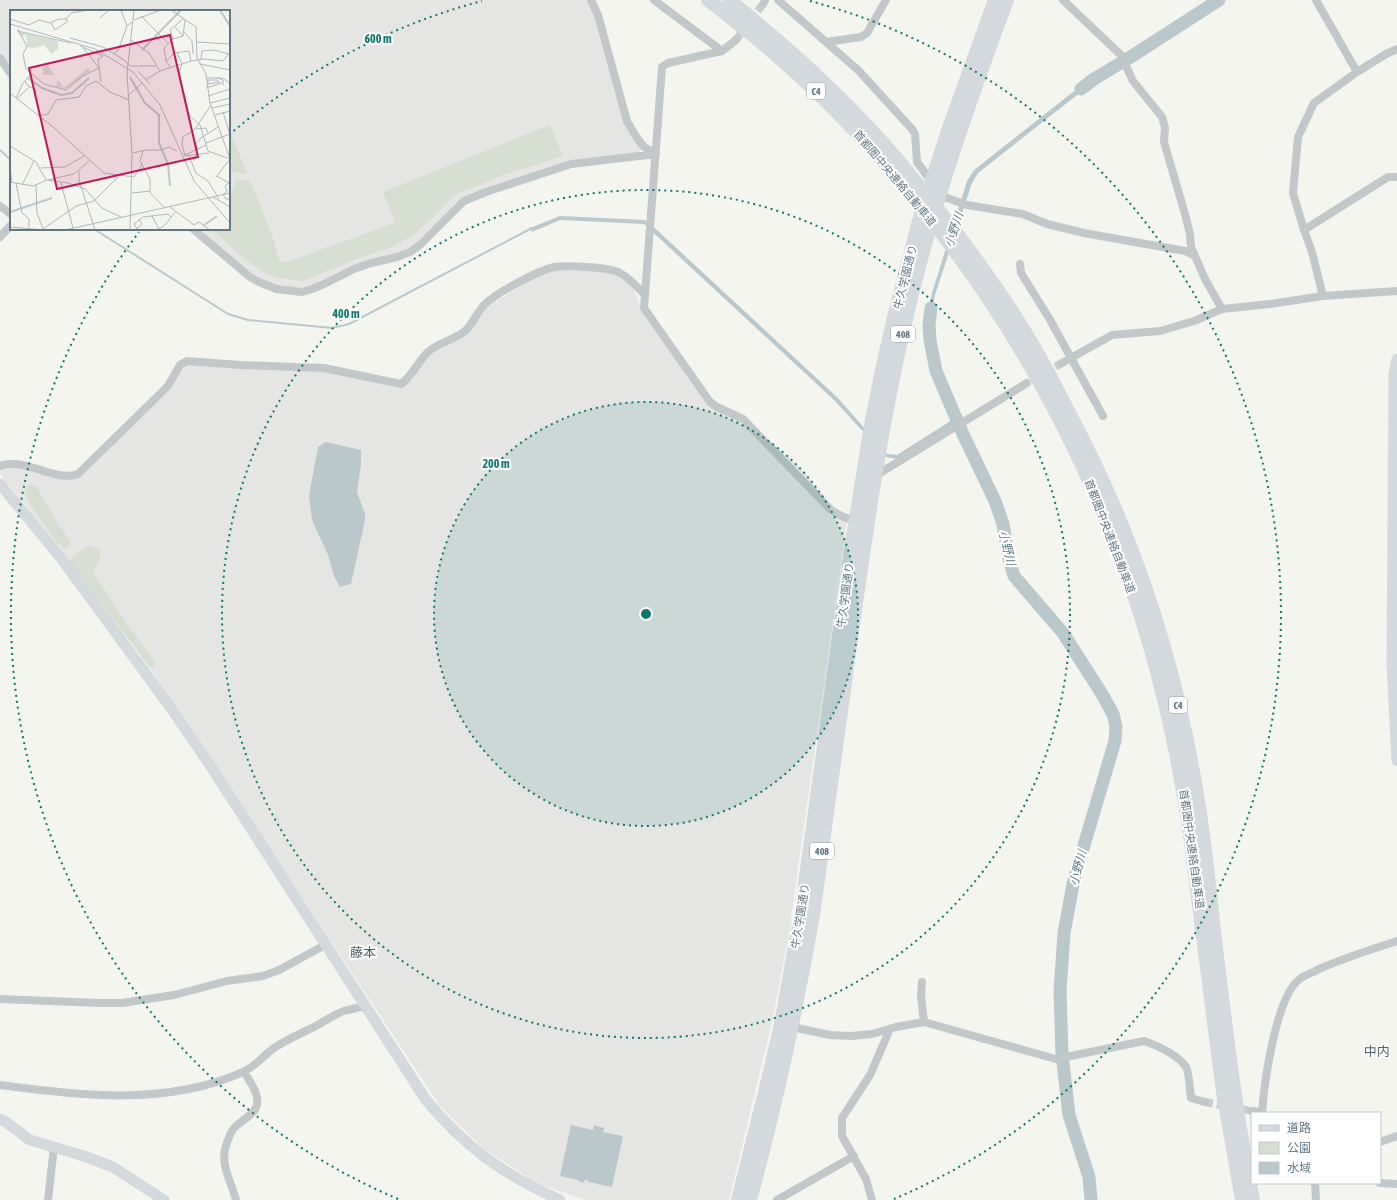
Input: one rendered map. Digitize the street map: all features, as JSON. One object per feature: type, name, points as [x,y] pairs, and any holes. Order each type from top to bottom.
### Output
[{"type":"highway","name":"首都圏中央連絡自動車道","points":[[708,0],[790,66],[828,102],[862,138],[911,195],[965,265],[1008,328],[1063,428],[1089,480],[1125,569],[1145,630],[1161,688],[1183,785],[1200,903],[1223,1092],[1242,1200]]},
{"type":"highway","name":"首都圏中央連絡自動車道","points":[[729,0],[755,21],[835,93],[875,134],[914,179],[971,252],[1017,319],[1051,377],[1094,461],[1123,527],[1137,564],[1158,629],[1178,702],[1196,784],[1234,1092],[1253,1200]]},
{"type":"highway","name":"牛久学園通り","points":[[750,1200],[792,1027],[813,915],[862,521],[870,432],[882,370],[920,216],[995,0]]},
{"type":"highway","name":"牛久学園通り","points":[[738,1200],[770,1072],[791,974],[862,521],[874,476],[906,317],[940,193],[961,127],[1007,0]]},
{"type":"street","points":[[591,0],[598,15],[627,121],[644,147],[656,154]]},
{"type":"street","points":[[654,0],[722,51]]},
{"type":"street","points":[[778,0],[858,70],[912,129],[915,134],[917,162],[940,193],[947,198],[963,203],[1023,214],[1047,224],[1084,233],[1185,250],[1193,254]]},
{"type":"street","points":[[826,42],[861,37],[867,33],[886,0]]},
{"type":"street","points":[[1063,0],[1121,55],[1133,81],[1162,117],[1165,128],[1164,142],[1185,214],[1193,254],[1222,309]]},
{"type":"street","points":[[1316,0],[1357,72]]},
{"type":"street","points":[[736,40],[722,51],[668,63],[662,67],[644,308],[710,402],[717,407],[743,419],[836,514],[862,521]]},
{"type":"street","points":[[1323,296],[1312,252],[1293,193],[1298,136],[1314,103],[1357,72],[1386,54],[1397,50]]},
{"type":"street","points":[[1,62],[10,73]]},
{"type":"street","points":[[194,230],[250,277],[276,289],[302,292],[324,284],[354,269],[410,252],[420,245],[452,211],[464,201],[469,199],[571,164],[656,154]]},
{"type":"street","points":[[1304,230],[1388,177],[1397,177]]},
{"type":"street","points":[[0,206],[10,213]]},
{"type":"street","points":[[0,237],[10,226]]},
{"type":"street","points":[[1020,264],[1021,273],[1050,318],[1103,416]]},
{"type":"street","points":[[0,466],[17,464],[62,475],[71,476],[78,474],[168,386],[180,366],[187,361],[240,365],[308,366],[401,384],[406,381],[417,363],[429,350],[466,330],[485,304],[534,275],[554,267],[603,268],[621,273],[628,277],[645,295]]},
{"type":"street","points":[[1062,363],[1112,335],[1160,331],[1194,321],[1222,309],[1323,296],[1397,291]]},
{"type":"street","points":[[1397,360],[1394,374],[1392,664],[1397,761]]},
{"type":"street","points":[[874,476],[1027,383]]},
{"type":"street","points":[[0,484],[61,558],[168,704],[208,762],[411,1079],[426,1100],[444,1121],[477,1152],[498,1168],[560,1200]]},
{"type":"street","points":[[1262,1112],[1272,1044],[1284,1002],[1290,990],[1300,978],[1336,962],[1397,941]]},
{"type":"street","points":[[0,999],[122,1003],[174,995],[227,981],[263,976],[279,970],[325,945]]},
{"type":"street","points":[[922,982],[921,996],[924,1022]]},
{"type":"street","points":[[0,1085],[46,1091],[128,1096],[188,1089],[244,1072],[274,1048],[289,1039],[344,1011],[365,1006]]},
{"type":"street","points":[[792,1027],[830,1035],[851,1036],[872,1034],[924,1022],[1056,1060],[1144,1041],[1176,1056],[1187,1068],[1191,1098],[1205,1102]]},
{"type":"street","points":[[872,1200],[866,1179],[842,1136],[842,1118],[870,1074],[890,1029]]},
{"type":"street","points":[[236,1200],[228,1175],[225,1161],[225,1151],[234,1127],[247,1119],[255,1110],[257,1101],[255,1090],[244,1072]]},
{"type":"street","points":[[1250,1111],[1256,1112]]},
{"type":"street","points":[[0,1119],[30,1140],[84,1156],[114,1167],[164,1200]]},
{"type":"street","points":[[1381,1142],[1397,1136]]},
{"type":"street","points":[[48,1200],[54,1148]]},
{"type":"street","points":[[777,1200],[854,1156]]},
{"type":"street","points":[[1381,1183],[1397,1184]]},
{"type":"street","points":[[1315,1184],[1316,1200]]},
{"type":"shaded area","points":[[0,0],[588,0],[597,20],[608,65],[642,148],[640,152],[560,164],[474,193],[457,202],[424,237],[410,248],[305,287],[292,288],[278,286],[251,273],[200,230],[230,230],[230,10],[10,10],[10,66],[0,59]]},
{"type":"shaded area","points":[[548,271],[605,271],[622,277],[633,288],[642,310],[706,401],[741,422],[833,518],[838,517],[847,521],[788,940],[772,1022],[729,1200],[586,1200],[538,1184],[483,1148],[440,1106],[136,648],[60,548],[0,474],[0,469],[13,467],[70,478],[125,432],[171,389],[181,371],[190,364],[311,370],[333,373],[398,388],[403,387],[431,354],[462,337],[487,307],[531,279]]},
{"type":"green space","points":[[550,125],[563,156],[501,176],[454,195],[413,235],[392,247],[357,259],[303,281],[278,278],[262,272],[240,255],[213,230],[230,230],[230,199],[236,179],[249,181],[272,235],[280,262],[290,261],[394,223],[395,221],[383,192]]},
{"type":"green space","points":[[230,131],[246,171],[245,174],[230,171]]},
{"type":"green space","points":[[29,485],[36,486],[71,543],[69,547],[63,548],[58,544],[29,503],[24,490]]},
{"type":"green space","points":[[89,546],[101,550],[99,562],[93,572],[127,624],[156,664],[150,668],[70,562],[74,555]]},
{"type":"water","points":[[1092,77],[1095,81],[978,173],[972,183],[935,295],[931,325],[927,325],[932,293],[967,181],[974,170]]},
{"type":"water","points":[[560,216],[645,220],[838,398],[887,454],[897,455],[952,420],[955,424],[898,459],[886,457],[835,401],[644,224],[560,220],[532,232],[530,228]]},
{"type":"water","points":[[326,442],[361,450],[361,465],[357,492],[365,514],[365,520],[351,584],[340,587],[334,576],[328,555],[312,520],[309,496],[318,447]]},
{"type":"water","points":[[571,1125],[593,1130],[594,1125],[604,1128],[603,1132],[623,1136],[612,1187],[588,1182],[588,1180],[585,1180],[584,1183],[560,1176]]},
{"type":"waterway","name":"小野川","points":[[1081,89],[1094,79],[1219,0]]},
{"type":"waterway","points":[[0,150],[10,159]]},
{"type":"waterway","points":[[96,230],[228,314],[248,320],[332,328],[349,324],[532,228]]},
{"type":"waterway","name":"小野川","points":[[931,308],[929,325],[930,340],[936,371],[962,432],[995,501],[1003,524],[1009,559],[1014,576],[1063,633],[1102,694],[1113,714],[1116,726],[1115,741],[1074,879],[1064,933],[1060,991],[1062,1054],[1069,1115],[1089,1177],[1091,1200]]},
{"type":"tunnel","points":[[736,40],[763,4]]},
{"type":"tunnel","points":[[1045,373],[1062,363]]},
{"type":"tunnel","points":[[1205,1102],[1251,1111]]},
{"type":"district","name":"藤本","points":[[363,952]]},
{"type":"district","name":"中内","points":[[1377,1051]]}]
